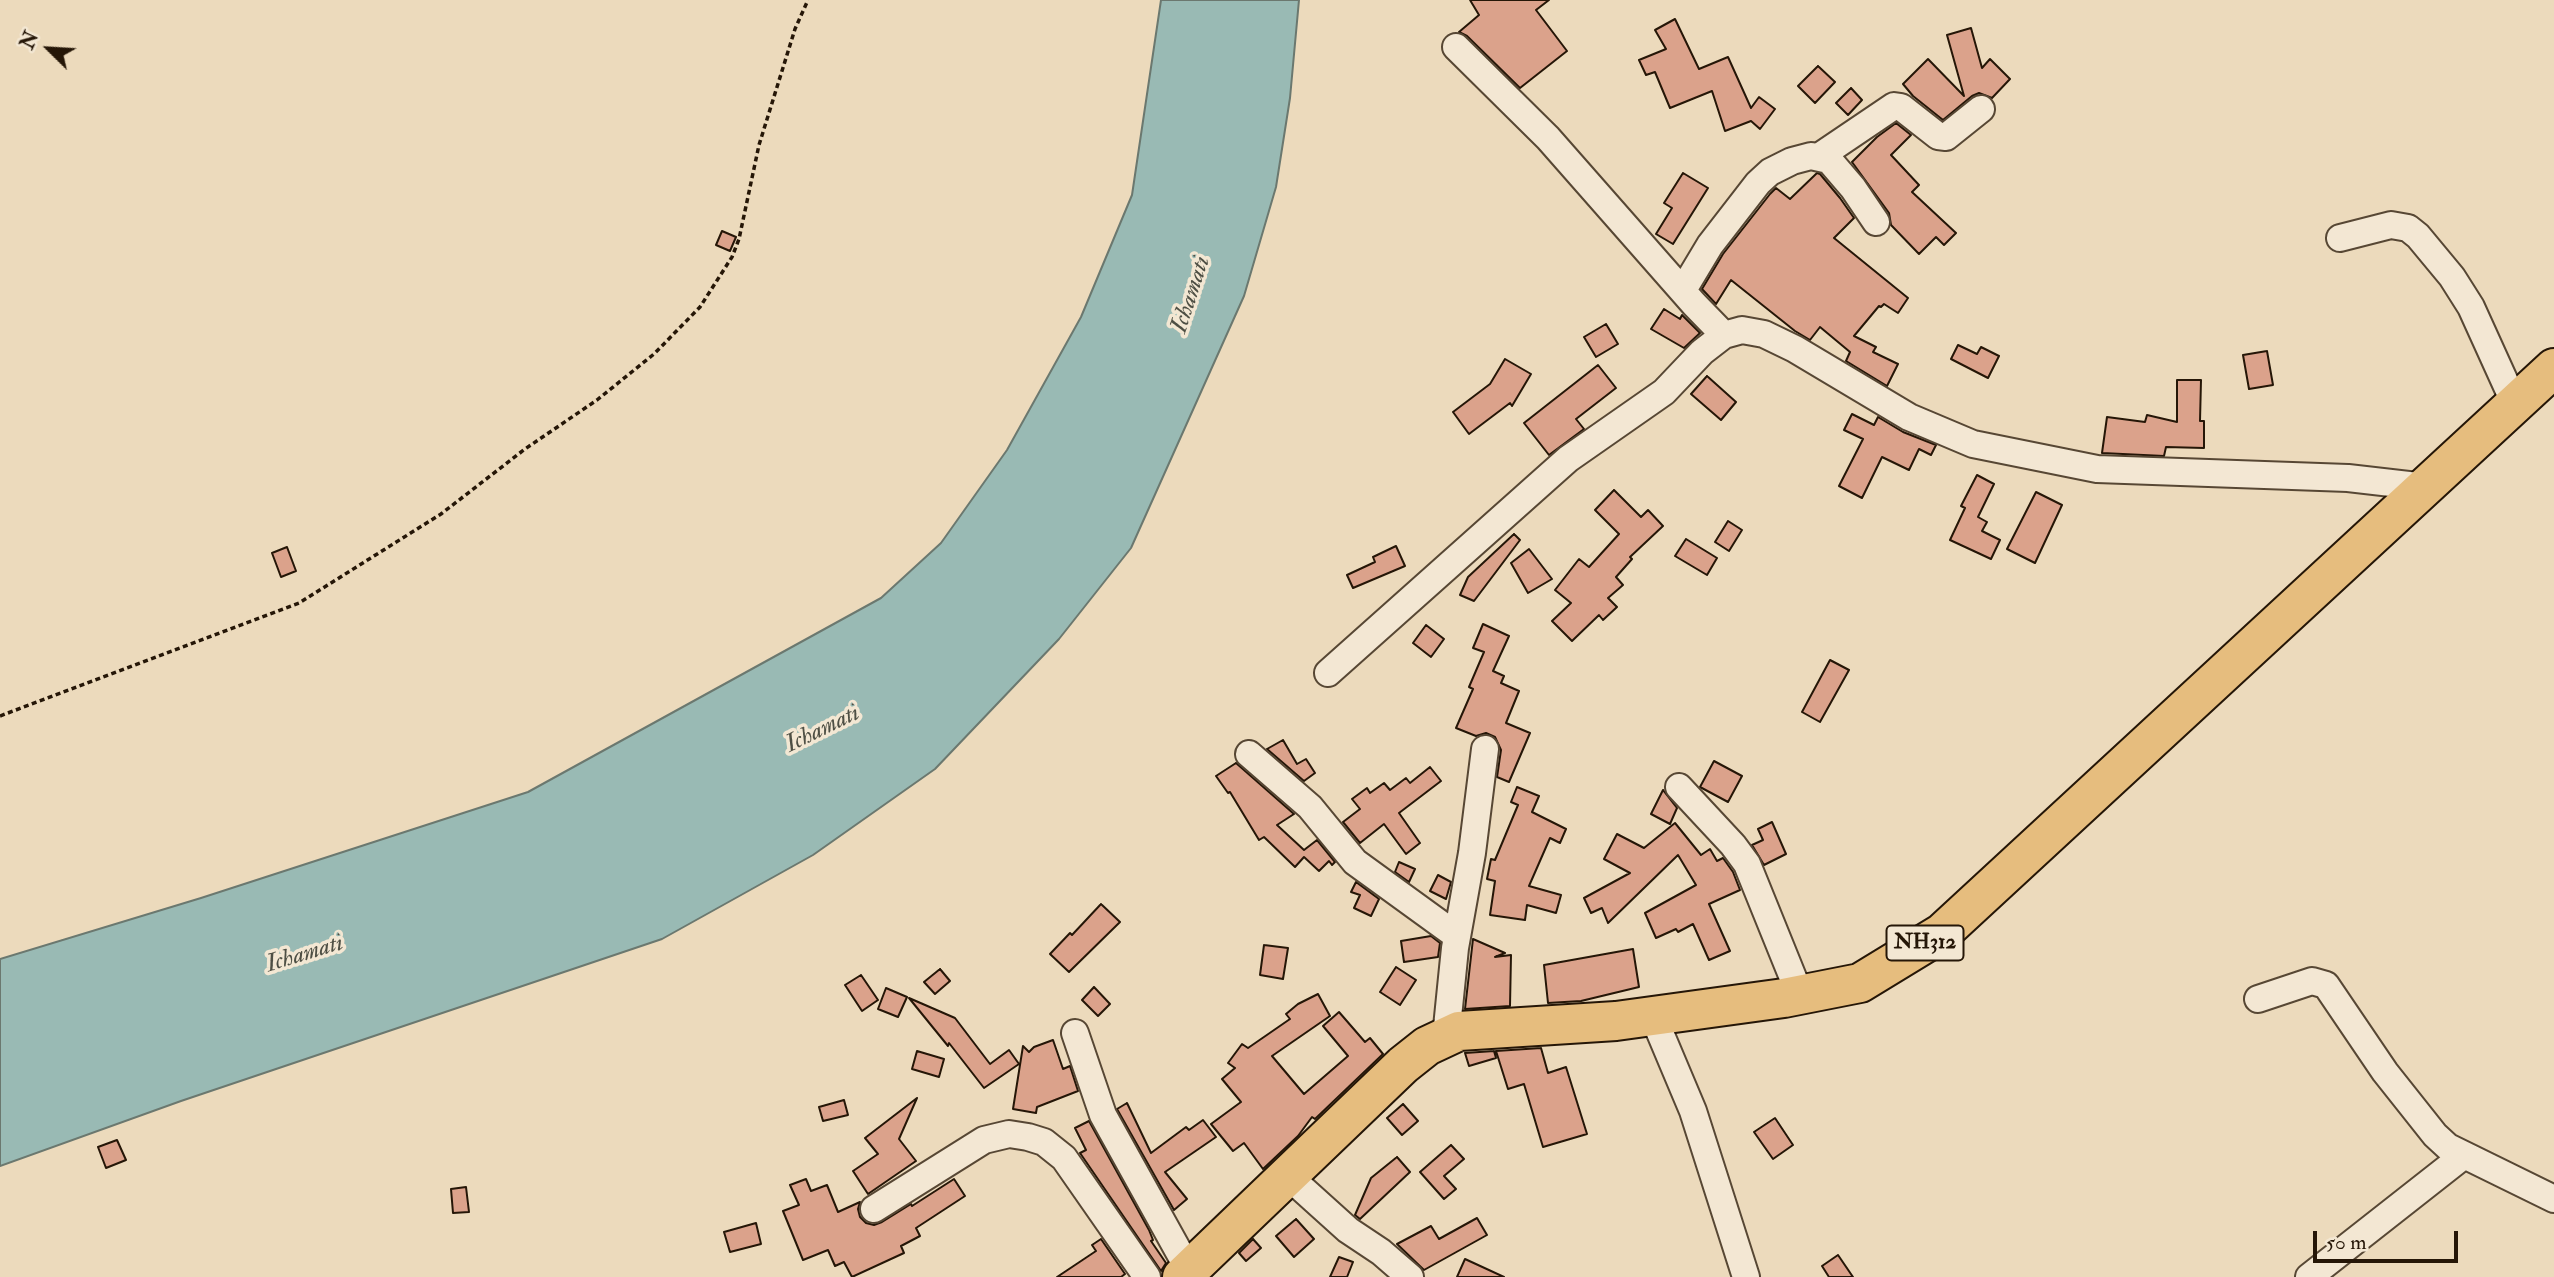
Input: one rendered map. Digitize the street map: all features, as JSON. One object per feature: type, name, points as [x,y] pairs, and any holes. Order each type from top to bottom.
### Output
[{"type":"highway","name":"NH312","points":[[1185,1274],[1403,1065],[1427,1046],[1459,1031],[1616,1021],[1800,995],[1860,983],[1942,933],[2554,368]]},
{"type":"street","points":[[1456,47],[1548,138],[1724,335]]},
{"type":"street","points":[[1820,156],[1894,106],[1901,107],[1938,136],[1946,137],[1981,108]]},
{"type":"street","points":[[1683,290],[1710,245],[1758,183],[1770,172],[1792,161],[1811,156],[1829,160],[1876,222]]},
{"type":"street","points":[[2340,238],[2391,225],[2408,228],[2418,236],[2452,277],[2472,307],[2515,404]]},
{"type":"street","points":[[1328,673],[1568,459],[1664,392],[1702,352],[1724,335],[1742,330],[1764,334],[1794,348],[1909,417],[1973,444],[2097,469],[2348,478],[2426,487]]},
{"type":"street","points":[[1446,1037],[1457,936],[1472,853],[1485,749]]},
{"type":"street","points":[[1249,754],[1310,807],[1355,862],[1457,936]]},
{"type":"street","points":[[1679,787],[1747,864],[1800,995]]},
{"type":"street","points":[[2258,999],[2312,981],[2326,985],[2385,1072],[2435,1135],[2463,1156],[2554,1199]]},
{"type":"street","points":[[1653,1016],[1692,1111],[1746,1277]]},
{"type":"street","points":[[1075,1033],[1103,1115],[1185,1274]]},
{"type":"street","points":[[874,1209],[984,1140],[1009,1134],[1028,1137],[1044,1142],[1064,1158],[1147,1277]]},
{"type":"street","points":[[2309,1277],[2463,1156]]},
{"type":"street","points":[[1287,1175],[1348,1230],[1381,1252],[1410,1277]]},
{"type":"path","points":[[0,716],[299,603],[441,514],[524,449],[597,400],[654,354],[700,307],[728,268],[739,239],[759,145],[795,29],[808,0]]},
{"type":"water","name":"Ichamati","points":[[1161,0],[1299,0],[1290,98],[1276,187],[1244,296],[1131,548],[1059,639],[935,769],[813,855],[662,939],[181,1101],[0,1166],[0,959],[201,898],[528,792],[881,598],[941,543],[1007,450],[1081,317],[1132,195]]},
{"type":"building","points":[[1470,0],[1549,0],[1536,10],[1567,51],[1520,88],[1467,36],[1459,32],[1479,15]]},
{"type":"building","points":[[1675,19],[1699,69],[1728,57],[1751,108],[1759,97],[1775,109],[1760,129],[1751,121],[1725,131],[1712,91],[1670,108],[1655,72],[1646,75],[1639,60],[1666,49],[1655,30]]},
{"type":"building","points":[[1971,28],[1982,68],[1990,59],[2010,79],[1992,98],[1979,93],[1972,96],[1943,120],[1913,96],[1903,84],[1928,59],[1964,96],[1947,35]]},
{"type":"building","points":[[1818,66],[1835,82],[1815,103],[1798,86]]},
{"type":"building","points":[[1851,88],[1862,100],[1848,115],[1836,103]]},
{"type":"building","points":[[1896,123],[1911,135],[1891,155],[1919,185],[1912,192],[1956,233],[1944,245],[1936,237],[1919,254],[1891,225],[1889,213],[1852,162],[1877,137]]},
{"type":"building","points":[[1683,173],[1708,188],[1673,244],[1656,234],[1672,208],[1664,203]]},
{"type":"building","points":[[1817,173],[1854,218],[1834,238],[1908,298],[1898,313],[1884,304],[1879,306],[1854,336],[1876,347],[1873,352],[1898,364],[1887,386],[1846,361],[1850,352],[1820,327],[1810,340],[1731,280],[1716,304],[1702,289],[1723,254],[1770,194],[1776,188],[1790,199]]},
{"type":"building","points":[[722,231],[736,237],[730,251],[716,245]]},
{"type":"building","points":[[1664,309],[1680,319],[1682,315],[1700,333],[1684,348],[1651,329]]},
{"type":"building","points":[[1606,324],[1618,344],[1596,357],[1584,337]]},
{"type":"building","points":[[1958,345],[1977,354],[1981,347],[1999,356],[1988,378],[1951,359]]},
{"type":"building","points":[[2267,351],[2273,385],[2249,389],[2243,355]]},
{"type":"building","points":[[1505,359],[1531,374],[1512,406],[1510,403],[1469,434],[1453,412],[1490,384]]},
{"type":"building","points":[[1598,365],[1616,388],[1576,419],[1584,429],[1549,455],[1524,423]]},
{"type":"building","points":[[1707,376],[1736,402],[1721,420],[1691,394]]},
{"type":"building","points":[[2177,380],[2201,380],[2200,421],[2204,421],[2204,448],[2166,447],[2164,456],[2102,453],[2107,417],[2145,422],[2147,415],[2177,422]]},
{"type":"building","points":[[1852,414],[1874,425],[1878,417],[1903,432],[1936,445],[1931,455],[1919,449],[1909,470],[1882,457],[1862,498],[1839,486],[1863,439],[1844,430]]},
{"type":"building","points":[[1977,475],[1994,484],[1978,517],[1987,522],[1982,531],[2000,540],[1991,559],[1950,540],[1965,508],[1961,506]]},
{"type":"building","points":[[1614,490],[1641,517],[1648,510],[1663,526],[1630,557],[1632,559],[1616,577],[1623,585],[1608,598],[1617,607],[1603,620],[1599,615],[1572,641],[1552,621],[1571,603],[1555,590],[1579,559],[1589,567],[1619,534],[1595,510]]},
{"type":"building","points":[[2036,492],[2062,505],[2035,563],[2007,549]]},
{"type":"building","points":[[1728,521],[1742,530],[1729,551],[1715,542]]},
{"type":"building","points":[[1514,534],[1520,540],[1474,601],[1460,595],[1468,577]]},
{"type":"building","points":[[1686,539],[1717,558],[1707,575],[1675,556]]},
{"type":"building","points":[[1396,546],[1405,566],[1353,588],[1347,575],[1375,562],[1373,557]]},
{"type":"building","points":[[287,547],[296,571],[281,577],[272,553]]},
{"type":"building","points":[[1529,549],[1552,579],[1528,593],[1511,563]]},
{"type":"building","points":[[1483,624],[1509,636],[1493,671],[1504,676],[1501,683],[1519,691],[1506,723],[1530,733],[1509,782],[1497,777],[1501,750],[1495,737],[1486,733],[1476,736],[1456,728],[1473,689],[1469,687],[1484,652],[1473,648]]},
{"type":"building","points":[[1426,625],[1444,639],[1431,657],[1413,643]]},
{"type":"building","points":[[1830,660],[1849,670],[1820,722],[1802,712]]},
{"type":"building","points":[[1283,740],[1297,764],[1306,759],[1315,773],[1304,781],[1267,749]]},
{"type":"building","points":[[1714,761],[1742,776],[1728,802],[1700,787]]},
{"type":"building","points":[[1236,763],[1294,814],[1277,825],[1304,850],[1317,840],[1335,862],[1332,865],[1329,861],[1319,871],[1304,857],[1295,867],[1264,837],[1259,840],[1230,792],[1228,793],[1216,776]]},
{"type":"building","points":[[1430,767],[1441,781],[1399,813],[1420,843],[1406,854],[1384,824],[1360,843],[1343,822],[1360,809],[1352,799],[1367,788],[1370,793],[1384,783],[1390,790],[1406,778],[1410,783]]},
{"type":"building","points":[[1517,787],[1539,796],[1532,812],[1566,829],[1560,843],[1550,838],[1529,886],[1561,895],[1556,913],[1527,905],[1525,920],[1490,915],[1495,881],[1487,879],[1491,859],[1495,860],[1518,805],[1511,802]]},
{"type":"building","points":[[1663,790],[1677,808],[1670,824],[1651,814]]},
{"type":"building","points":[[1772,822],[1786,854],[1764,865],[1752,845],[1763,840],[1758,829]]},
{"type":"building","points":[[1675,823],[1701,855],[1710,849],[1717,861],[1723,858],[1733,872],[1740,890],[1709,904],[1730,951],[1709,960],[1693,924],[1678,932],[1676,929],[1656,938],[1645,913],[1696,885],[1678,855],[1608,923],[1602,908],[1591,913],[1584,898],[1630,873],[1604,859],[1617,834],[1644,848]]},
{"type":"building","points":[[1399,862],[1415,869],[1409,882],[1395,872]]},
{"type":"building","points":[[1438,875],[1451,882],[1446,899],[1430,891]]},
{"type":"building","points":[[1356,882],[1379,899],[1371,916],[1354,908],[1360,895],[1351,892]]},
{"type":"building","points":[[1101,904],[1120,922],[1069,972],[1050,954]]},
{"type":"building","points":[[1431,936],[1440,943],[1438,957],[1404,962],[1401,941]]},
{"type":"building","points":[[1473,939],[1505,953],[1495,957],[1511,955],[1510,1006],[1465,1009]]},
{"type":"building","points":[[1264,945],[1288,948],[1283,979],[1260,975]]},
{"type":"building","points":[[1633,949],[1639,987],[1581,1001],[1548,1003],[1544,965]]},
{"type":"building","points":[[1396,967],[1416,980],[1400,1005],[1380,992]]},
{"type":"building","points":[[940,969],[950,981],[935,994],[924,982]]},
{"type":"building","points":[[861,975],[878,1000],[862,1011],[845,985]]},
{"type":"building","points":[[1094,987],[1110,1004],[1098,1016],[1082,1000]]},
{"type":"building","points":[[886,988],[907,997],[898,1017],[878,1009]]},
{"type":"building","points":[[1318,994],[1330,1016],[1272,1056],[1304,1094],[1348,1056],[1323,1026],[1339,1012],[1365,1042],[1370,1038],[1383,1054],[1315,1119],[1312,1117],[1298,1136],[1263,1169],[1244,1143],[1233,1151],[1211,1124],[1241,1102],[1222,1079],[1235,1068],[1228,1063],[1242,1044],[1248,1048],[1290,1019],[1286,1014],[1298,1004]]},
{"type":"building","points":[[909,998],[955,1018],[990,1064],[1009,1050],[1019,1064],[984,1088]]},
{"type":"building","points":[[1053,1040],[1063,1069],[1070,1066],[1078,1091],[1037,1107],[1036,1113],[1013,1109],[1023,1046],[1029,1052],[1034,1047]]},
{"type":"building","points":[[1541,1048],[1548,1073],[1566,1067],[1587,1134],[1543,1147],[1524,1084],[1508,1089],[1496,1051]]},
{"type":"building","points":[[917,1051],[944,1059],[939,1077],[912,1069]]},
{"type":"building","points":[[1494,1051],[1496,1058],[1469,1066],[1465,1053]]},
{"type":"building","points":[[917,1098],[899,1139],[916,1161],[868,1194],[853,1171],[878,1154],[865,1138]]},
{"type":"building","points":[[844,1100],[848,1115],[823,1121],[819,1107]]},
{"type":"building","points":[[1127,1103],[1151,1153],[1186,1127],[1189,1130],[1203,1120],[1216,1137],[1165,1172],[1187,1199],[1174,1210],[1117,1109]]},
{"type":"building","points":[[1403,1104],[1418,1121],[1402,1135],[1387,1118]]},
{"type":"building","points":[[1775,1118],[1793,1145],[1773,1159],[1754,1132]]},
{"type":"building","points":[[1089,1121],[1149,1230],[1153,1240],[1151,1241],[1166,1263],[1161,1271],[1080,1153],[1086,1150],[1075,1128]]},
{"type":"building","points":[[117,1140],[126,1160],[106,1168],[98,1147]]},
{"type":"building","points":[[1451,1145],[1464,1159],[1444,1176],[1456,1189],[1444,1199],[1420,1172]]},
{"type":"building","points":[[1397,1157],[1410,1172],[1360,1219],[1355,1215],[1371,1178]]},
{"type":"building","points":[[806,1179],[811,1191],[827,1185],[838,1212],[860,1202],[860,1217],[866,1223],[874,1225],[911,1204],[912,1206],[954,1179],[965,1196],[916,1228],[920,1236],[901,1246],[904,1253],[852,1277],[844,1262],[835,1266],[828,1250],[803,1260],[783,1211],[799,1205],[790,1185]]},
{"type":"building","points":[[466,1187],[469,1212],[453,1213],[451,1189]]},
{"type":"building","points":[[1477,1218],[1487,1235],[1424,1270],[1397,1244],[1431,1226],[1439,1239]]},
{"type":"building","points":[[1296,1219],[1314,1239],[1294,1257],[1276,1236]]},
{"type":"building","points":[[756,1223],[761,1244],[730,1252],[724,1232]]},
{"type":"building","points":[[1101,1239],[1125,1274],[1121,1277],[1057,1277],[1096,1251],[1092,1245]]},
{"type":"building","points":[[1253,1239],[1261,1248],[1246,1261],[1239,1253]]},
{"type":"building","points":[[1838,1255],[1853,1277],[1829,1277],[1822,1266]]},
{"type":"building","points":[[1339,1257],[1353,1262],[1347,1277],[1330,1277]]},
{"type":"building","points":[[1465,1259],[1504,1277],[1457,1277]]}]
